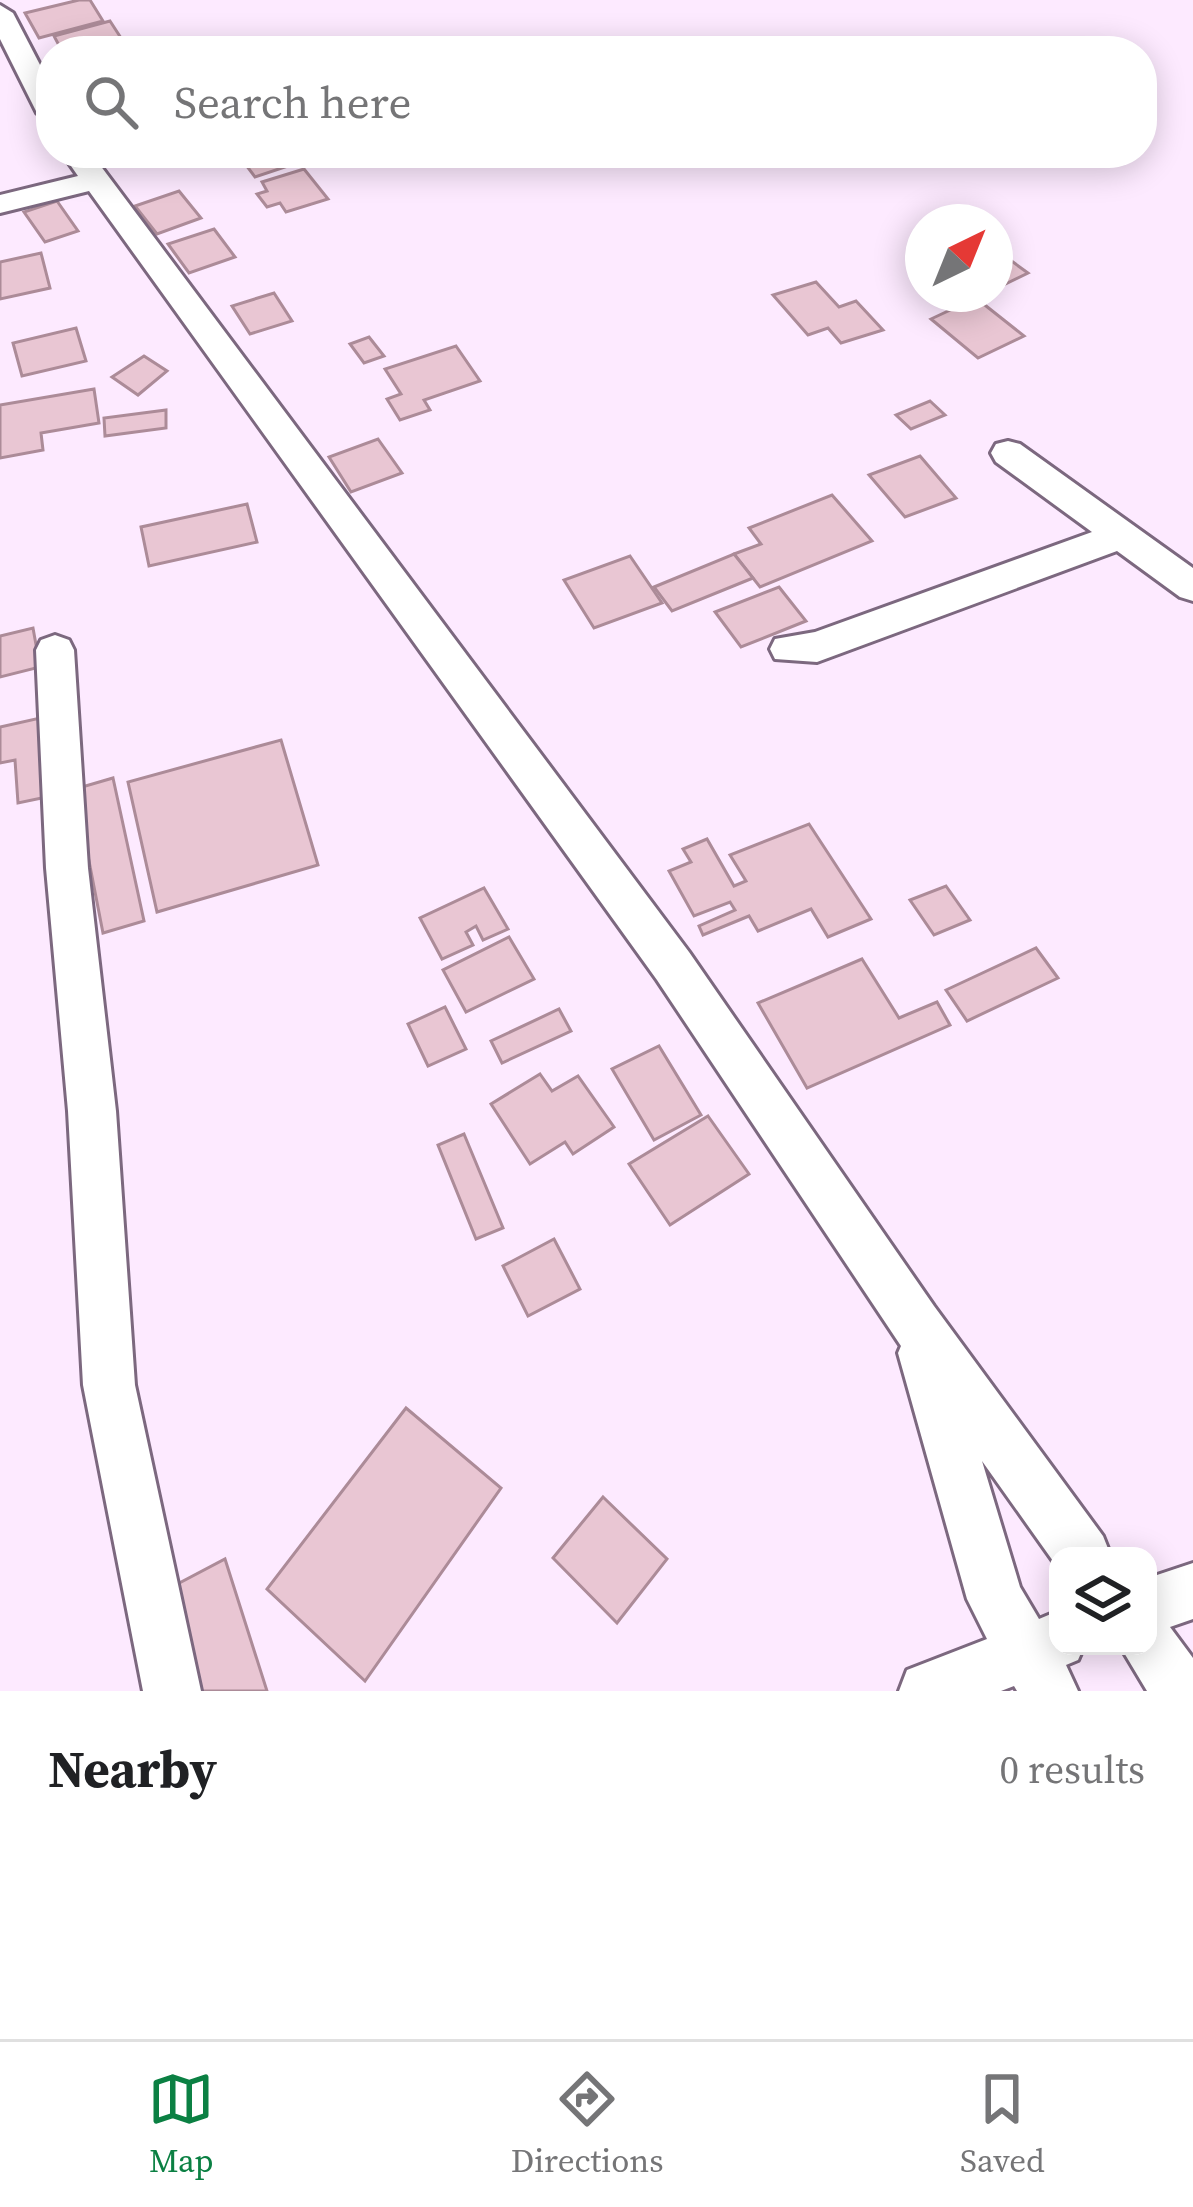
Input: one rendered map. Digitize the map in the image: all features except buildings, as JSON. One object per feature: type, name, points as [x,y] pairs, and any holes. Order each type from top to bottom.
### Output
[{"type":"street","points":[[0,13],[8,52],[36,92]]},
{"type":"street","points":[[0,204],[81,168]]},
{"type":"street","points":[[87,168],[673,966],[916,1324],[1077,1547]]},
{"type":"street","points":[[1008,453],[1124,534],[1187,571]]},
{"type":"street","points":[[789,649],[817,647],[1124,534]]},
{"type":"street","points":[[56,650],[67,868],[92,1111],[109,1385],[172,1691]]},
{"type":"street","points":[[916,1324],[995,1599],[1044,1661],[928,1691]]},
{"type":"street","points":[[1157,1603],[1193,1591]]},
{"type":"street","points":[[1155,1655],[1182,1691]]}]
